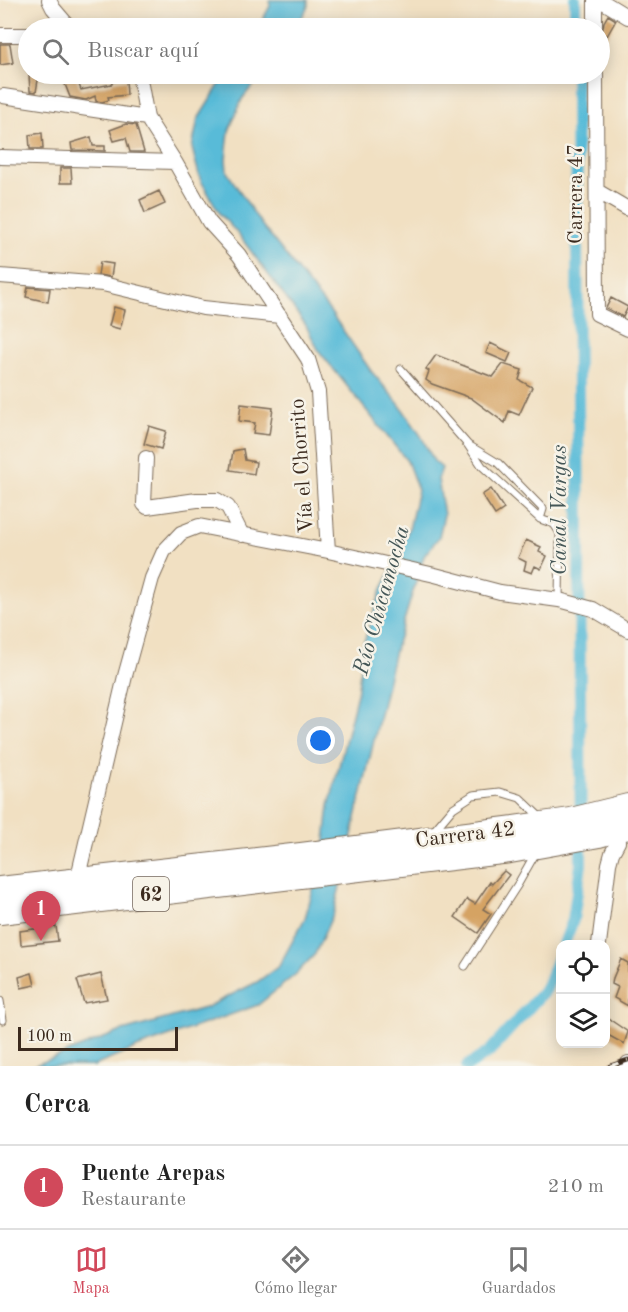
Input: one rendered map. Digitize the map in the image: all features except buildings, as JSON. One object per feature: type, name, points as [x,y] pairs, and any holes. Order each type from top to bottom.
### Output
[{"type":"highway","name":"Carrera 42","points":[[367,857],[426,839],[563,828],[614,833],[628,806]]},
{"type":"highway","name":"Carrera 42","points":[[301,866],[367,857],[539,846],[563,828]]},
{"type":"highway","name":"62","points":[[0,889],[301,866]]},
{"type":"highway","name":"62","points":[[0,912],[301,866]]},
{"type":"street","points":[[49,0],[62,18]]},
{"type":"street","points":[[595,0],[595,18]]},
{"type":"street","points":[[600,0],[628,17]]},
{"type":"street","points":[[0,35],[18,35]]},
{"type":"street","name":"Vía el Chorrito","points":[[141,84],[147,118],[175,162],[208,222],[239,255],[308,359],[318,392],[328,550],[500,592],[565,602],[592,609],[628,630]]},
{"type":"street","name":"Carrera 47","points":[[596,84],[597,314],[628,329]]},
{"type":"street","points":[[3,96],[147,118]]},
{"type":"street","points":[[0,157],[175,162]]},
{"type":"street","points":[[597,191],[628,208]]},
{"type":"street","points":[[0,276],[103,284],[203,308],[280,316]]},
{"type":"street","points":[[146,458],[144,504],[147,507],[197,500],[217,500],[228,507],[242,535]]},
{"type":"street","points":[[77,882],[125,676],[152,578],[164,551],[181,533],[199,526],[328,550]]},
{"type":"street","points":[[600,940],[614,833]]},
{"type":"lane","points":[[401,369],[468,445],[482,466],[540,519],[554,524],[560,533],[565,602]]},
{"type":"lane","points":[[468,445],[498,463],[528,493],[543,509],[540,519]]},
{"type":"lane","points":[[426,839],[453,808],[473,795],[500,792],[520,798],[563,828]]},
{"type":"lane","points":[[465,966],[518,884],[539,846]]},
{"type":"lane","points":[[0,1001],[3,1020]]},
{"type":"water","points":[[269,0],[308,0],[308,6],[301,18],[263,18],[270,6]]},
{"type":"water","name":"Río Chicamocha","points":[[220,84],[254,84],[242,99],[229,131],[227,172],[261,224],[329,310],[371,371],[399,404],[421,436],[434,461],[442,468],[438,479],[444,515],[439,537],[424,556],[395,650],[334,912],[315,954],[296,974],[258,1005],[139,1047],[94,1066],[33,1066],[119,1032],[205,1008],[257,982],[279,966],[305,918],[324,849],[329,806],[357,694],[364,642],[381,591],[401,550],[410,525],[418,490],[407,461],[319,351],[305,324],[239,235],[220,214],[200,179],[192,148],[198,119]]},
{"type":"waterway","name":"Canal Vargas","points":[[575,0],[575,18]]},
{"type":"waterway","name":"Canal Vargas","points":[[566,940],[573,920],[581,864],[576,84]]},
{"type":"waterway","name":"Canal Vargas","points":[[467,1066],[489,1052],[546,989],[556,963]]},
{"type":"railway","points":[[610,1066],[628,1060]]},
{"type":"place","name":"Puente Arepas","points":[[41,941]]}]
